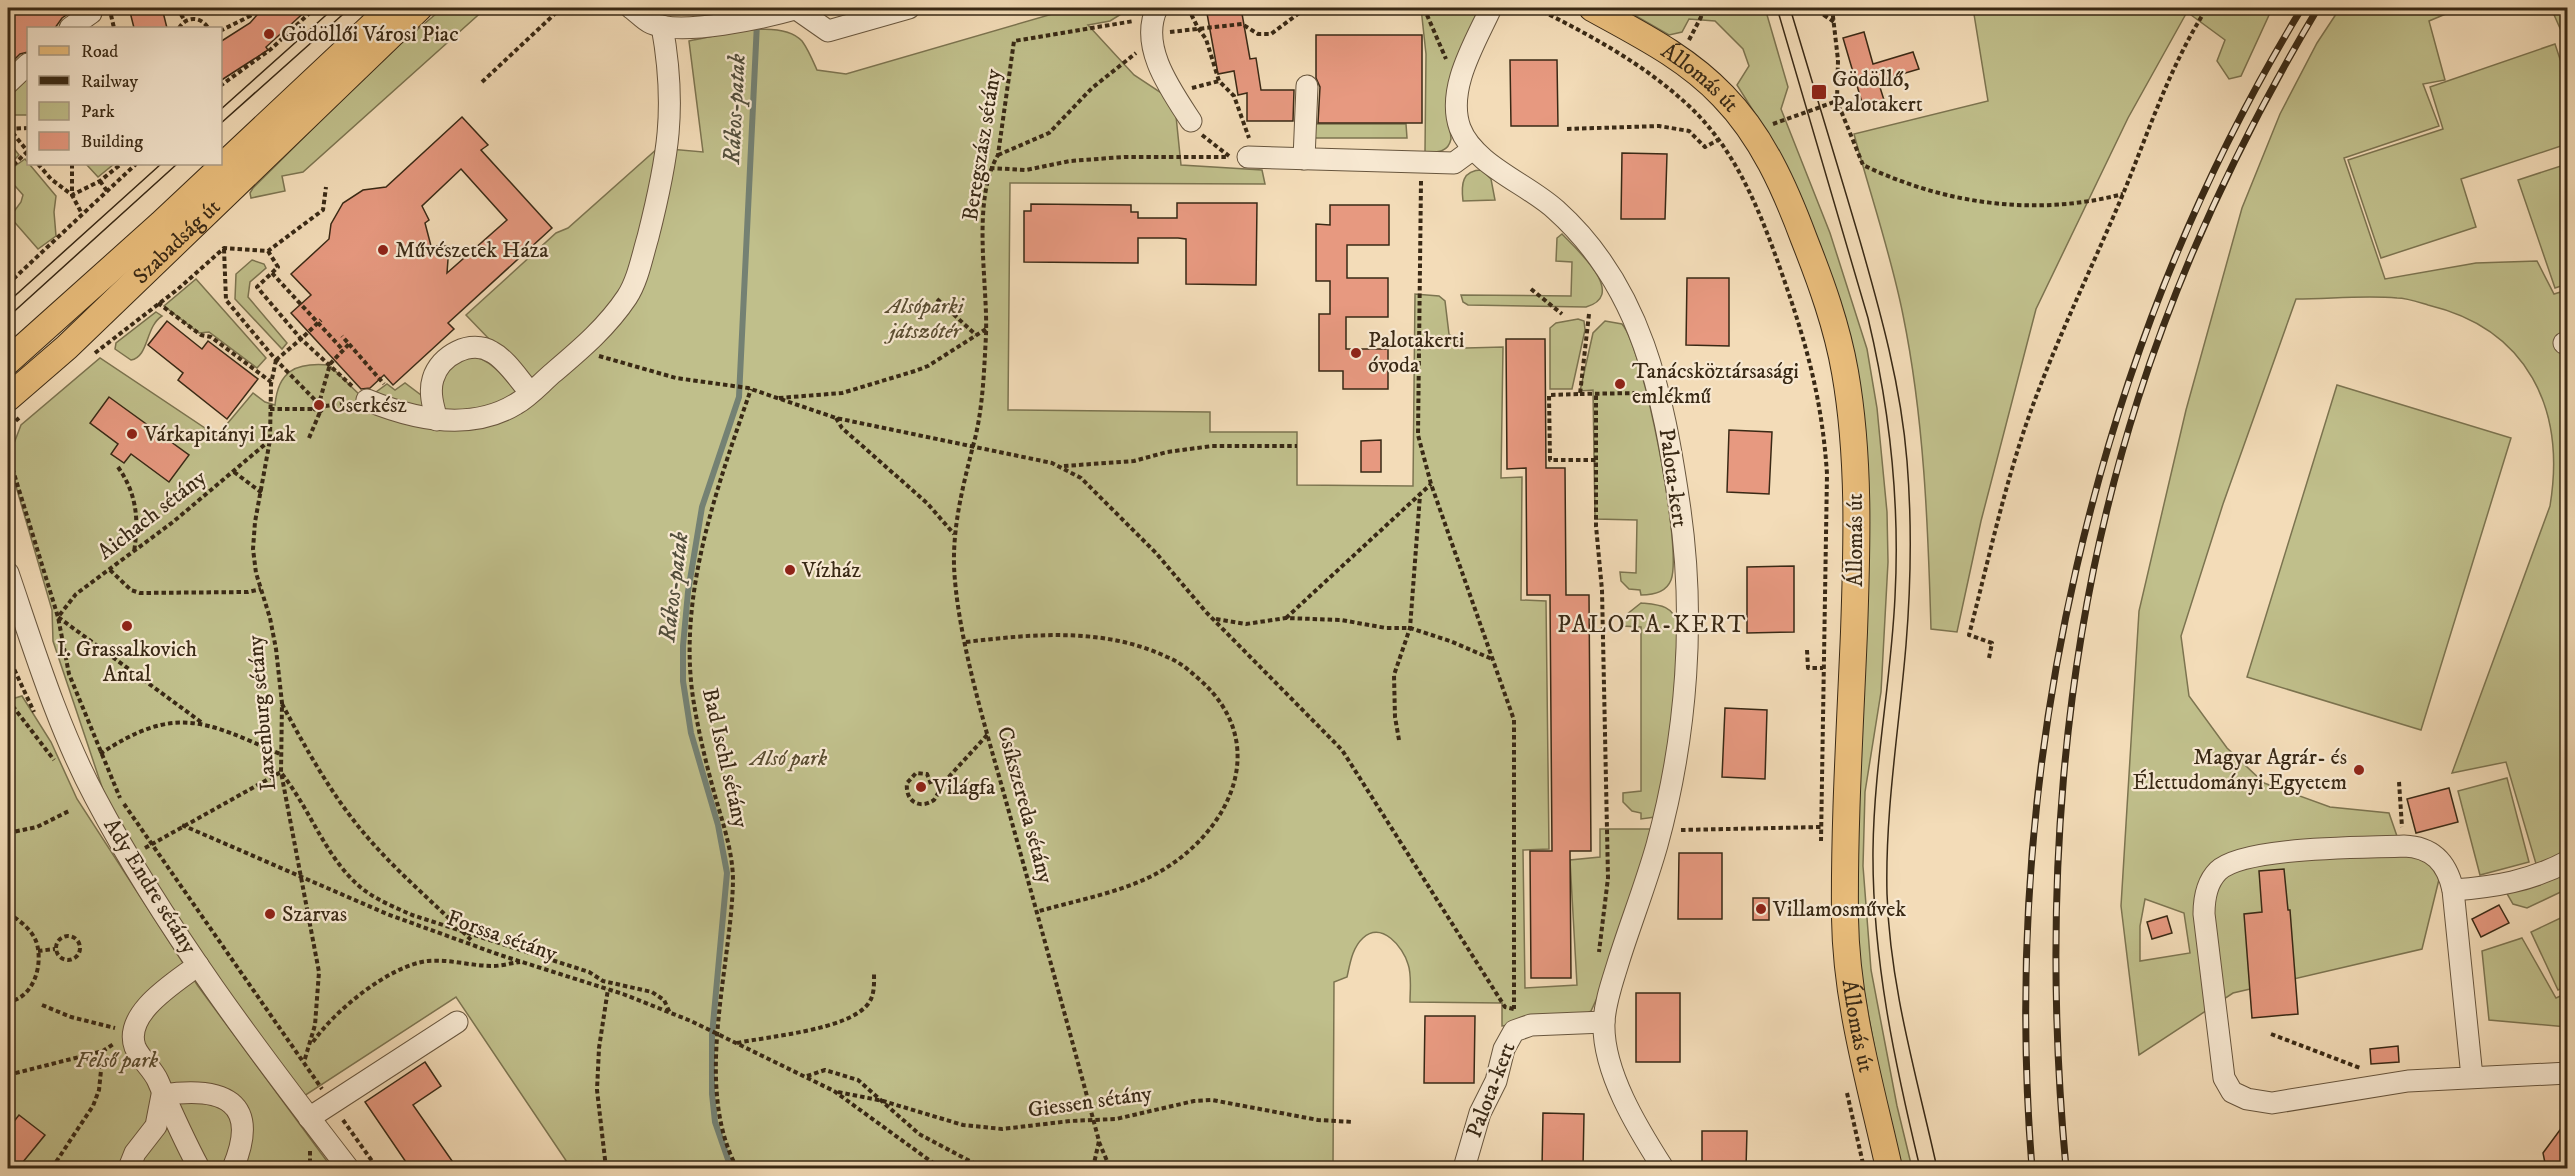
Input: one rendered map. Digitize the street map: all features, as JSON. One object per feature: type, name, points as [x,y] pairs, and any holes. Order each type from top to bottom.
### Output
[{"type":"main road","name":"Szabadság út","points":[[8,361],[161,224],[391,8]]},
{"type":"main road","name":"Szabadság út","points":[[16,406],[67,347],[419,8]]},
{"type":"main road","name":"Állomás út","points":[[1592,8],[1678,56],[1725,97],[1754,134],[1771,162],[1792,210],[1821,283],[1839,344],[1847,384],[1855,474],[1856,535],[1845,931],[1857,1025],[1889,1168]]},
{"type":"street","points":[[631,8],[649,22],[662,27],[723,24],[797,8],[828,31],[909,8]]},
{"type":"street","name":"Palota-kert","points":[[1491,8],[1462,77],[1457,98],[1457,116],[1462,133],[1473,150],[1555,208],[1579,232],[1627,302],[1651,359],[1660,391],[1680,507],[1687,598],[1686,648],[1677,761],[1660,831],[1609,993],[1604,1022],[1606,1046],[1618,1084],[1634,1122],[1663,1168]]},
{"type":"street","points":[[72,27],[100,13]]},
{"type":"street","points":[[1153,21],[1174,93],[1191,121]]},
{"type":"street","points":[[367,400],[393,410],[437,420],[492,415],[517,404],[600,332],[629,295],[647,238],[664,166],[672,97],[662,27]]},
{"type":"street","points":[[8,82],[27,65]]},
{"type":"street","points":[[1304,159],[1308,86]]},
{"type":"street","points":[[1243,157],[1454,163],[1473,150]]},
{"type":"street","points":[[437,420],[432,402],[433,377],[456,351],[473,346],[495,353],[530,392]]},
{"type":"street","name":"Ady Endre sétány","points":[[8,573],[44,675],[94,796],[198,965],[348,1168]]},
{"type":"street","points":[[2472,1077],[2453,890],[2448,871],[2437,857],[2417,846],[2404,846],[2259,856],[2229,863],[2218,871],[2206,893],[2204,914],[2224,1078],[2232,1092],[2247,1099],[2272,1103],[2408,1082],[2568,1073]]},
{"type":"street","points":[[2453,890],[2498,886],[2524,880],[2568,861]]},
{"type":"street","points":[[198,965],[156,998],[139,1017],[134,1032],[135,1047],[158,1081],[162,1095],[199,1168]]},
{"type":"street","points":[[309,1118],[457,1022]]},
{"type":"street","name":"Palota-kert","points":[[1464,1168],[1480,1113],[1496,1081],[1504,1049],[1514,1031],[1531,1025],[1604,1022]]},
{"type":"street","points":[[162,1095],[190,1091],[214,1094],[238,1109],[243,1131],[242,1146],[233,1168]]},
{"type":"street","points":[[129,1168],[135,1153],[156,1126],[162,1095]]},
{"type":"path","points":[[100,13],[117,8]]},
{"type":"path","points":[[177,8],[185,21]]},
{"type":"path","points":[[222,30],[250,16],[254,8]]},
{"type":"path","points":[[222,84],[315,8]]},
{"type":"path","points":[[482,82],[561,8]]},
{"type":"path","points":[[1188,8],[1206,39],[1219,81],[1234,96],[1245,123],[1243,157]]},
{"type":"path","points":[[1198,28],[1242,24],[1258,34],[1271,34],[1306,8]]},
{"type":"path","points":[[1424,8],[1442,53],[1462,77]]},
{"type":"path","points":[[1536,8],[1592,36],[1634,62],[1690,107],[1718,140],[1749,188],[1765,225],[1811,360],[1824,429],[1827,474],[1822,849]]},
{"type":"path","points":[[1678,56],[1696,29],[1702,8]]},
{"type":"path","points":[[1821,8],[1824,15],[1835,23]]},
{"type":"path","points":[[1832,8],[1838,60],[1837,101],[1863,165],[1899,182],[1962,200],[2025,206],[2088,203],[2123,194]]},
{"type":"path","points":[[1989,658],[1992,643],[1969,635],[2011,470],[2060,337],[2123,194],[2168,81],[2189,34],[2207,8]]},
{"type":"path","points":[[250,16],[253,21]]},
{"type":"path","points":[[180,27],[185,21],[197,19],[207,27]]},
{"type":"path","points":[[998,155],[1049,134],[1153,21]]},
{"type":"path","name":"Beregszász sétány","points":[[973,447],[986,329],[984,227],[990,168],[998,155],[1014,41],[1153,21]]},
{"type":"path","points":[[1174,93],[1219,81]]},
{"type":"path","points":[[1754,134],[1787,118],[1837,101]]},
{"type":"path","points":[[1191,121],[1205,139],[1243,157]]},
{"type":"path","points":[[1567,129],[1659,126],[1689,131],[1705,147],[1718,140]]},
{"type":"path","points":[[8,128],[27,128]]},
{"type":"path","points":[[8,128],[27,151]]},
{"type":"path","points":[[8,170],[27,153]]},
{"type":"path","points":[[990,168],[1026,170],[1070,161],[1124,157],[1243,157]]},
{"type":"path","points":[[1421,162],[1418,435],[1431,484],[1514,720],[1514,1031]]},
{"type":"path","points":[[39,165],[51,179],[72,195],[82,214]]},
{"type":"path","points":[[72,165],[72,195]]},
{"type":"path","points":[[72,195],[100,181],[120,165]]},
{"type":"path","points":[[8,284],[135,165]]},
{"type":"path","points":[[100,181],[107,191]]},
{"type":"path","points":[[94,354],[178,289],[224,248],[268,251],[323,210],[326,187]]},
{"type":"path","points":[[224,248],[226,300],[276,360],[325,406],[309,438]]},
{"type":"path","points":[[268,251],[278,267],[257,287],[301,339],[367,400]]},
{"type":"path","points":[[272,273],[320,321],[343,350]]},
{"type":"path","points":[[1531,289],[1562,314]]},
{"type":"path","points":[[937,299],[976,335]]},
{"type":"path","points":[[158,303],[201,335],[211,337],[271,382]]},
{"type":"path","points":[[1580,394],[1589,314]]},
{"type":"path","points":[[276,360],[320,321]]},
{"type":"path","points":[[778,398],[833,395],[868,387],[928,366],[986,329]]},
{"type":"path","points":[[342,336],[380,380]]},
{"type":"path","points":[[314,409],[330,364],[350,344]]},
{"type":"path","points":[[580,350],[676,378],[750,389],[836,418],[1063,466],[1134,461],[1202,447],[1297,446]]},
{"type":"path","name":"Laxenburg sétány","points":[[100,754],[122,801],[304,1062],[311,1045],[319,972],[281,772],[282,703],[276,649],[256,573],[254,549],[255,522],[270,440],[271,382],[276,360]]},
{"type":"path","name":"Bad Ischl sétány","points":[[737,1168],[723,1132],[717,1090],[717,1034],[733,879],[731,856],[693,700],[690,635],[704,537],[715,493],[750,389]]},
{"type":"path","points":[[1596,460],[1550,460],[1549,395],[1660,391]]},
{"type":"path","points":[[1596,395],[1596,526],[1602,590],[1608,878]]},
{"type":"path","points":[[8,432],[16,406]]},
{"type":"path","points":[[270,409],[314,409],[320,412]]},
{"type":"path","points":[[836,418],[842,428],[939,515],[954,534]]},
{"type":"path","name":"Aichach sétány","points":[[57,617],[76,594],[134,553],[270,440]]},
{"type":"path","name":"Csíkszereda sétány","points":[[973,447],[954,534],[954,569],[966,642],[988,734],[1093,1120],[1098,1141],[1093,1168]]},
{"type":"path","points":[[8,454],[57,617],[69,674],[100,754],[142,730],[167,722],[201,722]]},
{"type":"path","points":[[1063,466],[1081,478],[1156,553],[1215,619],[1342,750],[1505,1007],[1514,1009]]},
{"type":"path","points":[[118,467],[130,487],[134,500],[138,523],[134,553]]},
{"type":"path","points":[[234,472],[262,493]]},
{"type":"path","points":[[1286,618],[1431,484]]},
{"type":"path","points":[[1399,740],[1395,717],[1394,675],[1410,628],[1420,495]]},
{"type":"path","points":[[110,570],[131,590],[140,593],[248,592],[261,589]]},
{"type":"path","points":[[57,617],[201,722],[280,754]]},
{"type":"path","points":[[1215,619],[1254,624],[1286,618],[1341,620],[1386,628],[1410,628],[1450,641],[1493,660]]},
{"type":"path","points":[[966,642],[1019,636],[1084,636],[1153,651],[1179,663],[1205,685],[1225,708],[1236,736],[1238,763],[1231,794],[1212,826],[1194,846],[1160,872],[1133,883],[1036,912]]},
{"type":"path","points":[[1807,650],[1808,668],[1823,669]]},
{"type":"path","points":[[8,700],[55,762]]},
{"type":"path","points":[[282,703],[309,752],[362,830],[424,897],[475,944]]},
{"type":"path","points":[[932,784],[927,774],[916,773],[907,783],[908,796],[921,805],[934,801],[946,780],[988,734]]},
{"type":"path","points":[[281,772],[296,790],[336,859],[360,887],[385,903],[412,915],[589,972],[603,981],[652,992],[664,1000],[670,1013]]},
{"type":"path","name":"Forssa sétány","points":[[281,772],[182,825],[302,880],[387,915],[521,962],[608,989],[691,1021],[834,1091]]},
{"type":"path","points":[[2399,782],[2404,846]]},
{"type":"path","points":[[8,833],[37,827],[69,811]]},
{"type":"path","points":[[1660,831],[1821,827]]},
{"type":"path","points":[[8,913],[28,928],[38,951],[32,987],[16,1000],[8,1002]]},
{"type":"path","points":[[68,936],[76,939],[80,947],[79,955],[69,961],[58,957],[55,949],[60,938],[68,936]]},
{"type":"path","points":[[38,951],[55,949]]},
{"type":"path","points":[[311,1045],[324,1026],[372,986],[403,969],[426,961],[493,966],[521,962]]},
{"type":"path","points":[[736,1043],[846,1020],[868,1004],[874,989],[874,972]]},
{"type":"path","points":[[606,1168],[597,1090],[599,1048],[608,989]]},
{"type":"path","points":[[42,1005],[71,1017],[134,1032]]},
{"type":"path","points":[[8,1074],[103,1051],[134,1032]]},
{"type":"path","points":[[2271,1034],[2367,1071]]},
{"type":"path","points":[[52,1168],[93,1106],[99,1090],[103,1051]]},
{"type":"path","points":[[807,1076],[825,1070],[858,1080],[919,1134],[963,1155],[983,1168]]},
{"type":"path","points":[[1845,1085],[1864,1168]]},
{"type":"path","points":[[834,1091],[940,1168]]},
{"type":"path","name":"Giessen sétány","points":[[834,1091],[883,1101],[949,1121],[988,1128],[1014,1129],[1116,1119],[1194,1101],[1212,1100],[1310,1119],[1353,1122]]},
{"type":"path","points":[[1098,1141],[1110,1168]]},
{"type":"green space","points":[[443,8],[486,8],[303,172],[282,176],[285,191],[251,198],[250,193],[253,188],[385,57]]},
{"type":"green space","points":[[709,8],[756,8],[708,14]]},
{"type":"green space","name":"Alsó park","points":[[1073,8],[1131,8],[1110,21],[1088,25],[1134,75],[1166,96],[1176,116],[1181,165],[1262,170],[1265,184],[1010,183],[1008,410],[1210,412],[1210,432],[1297,432],[1297,485],[1413,486],[1415,294],[1439,296],[1445,301],[1449,334],[1466,348],[1503,347],[1501,478],[1522,477],[1521,600],[1546,601],[1549,849],[1523,850],[1525,988],[1577,985],[1570,860],[1600,857],[1600,829],[1655,829],[1603,985],[1591,1011],[1578,1019],[1502,1026],[1502,1003],[1410,1002],[1410,973],[1402,950],[1384,934],[1370,934],[1363,938],[1356,946],[1347,977],[1334,982],[1333,1168],[571,1168],[456,997],[301,1098],[202,965],[108,805],[53,641],[52,610],[8,459],[21,425],[100,358],[217,436],[253,393],[265,402],[275,405],[280,384],[285,377],[298,367],[307,365],[329,365],[365,400],[387,384],[395,390],[405,383],[425,398],[452,367],[466,355],[476,357],[493,366],[525,404],[540,392],[466,315],[556,233],[568,228],[658,148],[703,152],[689,41],[748,30],[779,30],[792,34],[802,41],[817,70],[846,74]]},
{"type":"green space","points":[[1421,8],[1481,8],[1447,96],[1450,144],[1438,152],[1425,152],[1426,54]]},
{"type":"green space","points":[[1622,8],[1765,8],[1788,87],[1781,109],[1830,233],[1867,349],[1877,408],[1887,512],[1888,562],[1881,692],[1865,792],[1863,866],[1871,970],[1897,1106],[1912,1168],[1897,1168],[1863,986],[1856,929],[1864,452],[1771,139],[1737,85],[1749,66],[1743,49],[1715,21],[1689,19],[1682,32],[1669,35]]},
{"type":"green space","points":[[1973,8],[2276,8],[2270,13],[2241,76],[2229,79],[2217,61],[2225,40],[2187,12],[2128,118],[2036,309],[1981,521],[1957,632],[1931,629],[1924,471],[1910,354],[1893,269],[1854,134],[1988,101]]},
{"type":"green space","points":[[2340,8],[2460,8],[2429,21],[2445,80],[2423,84],[2439,126],[2344,158],[2385,279],[2476,263],[2537,261],[2554,294],[2567,290],[2567,889],[2527,908],[2513,904],[2501,883],[2537,867],[2506,762],[2452,773],[2550,506],[2553,470],[2552,437],[2545,406],[2532,378],[2515,354],[2492,333],[2463,317],[2401,298],[2296,299],[2223,504],[2181,636],[2189,696],[2227,748],[2264,783],[2330,807],[2389,813],[2399,842],[2442,867],[2422,949],[2233,993],[2139,1055],[2121,906],[2139,611],[2186,410],[2242,208],[2280,114],[2317,43]],"holes":[[[2145,899],[2184,913],[2190,953],[2140,961],[2140,926]]]},
{"type":"green space","points":[[2551,8],[2567,8],[2567,44]]},
{"type":"green space","points":[[2555,44],[2567,80],[2567,144],[2461,179],[2476,227],[2381,258],[2348,160],[2443,129],[2430,87]]},
{"type":"green space","points":[[27,76],[27,115],[8,115],[8,93]]},
{"type":"green space","points":[[1311,124],[1406,124],[1407,138],[1311,138]]},
{"type":"green space","points":[[8,141],[19,155],[8,166]]},
{"type":"green space","points":[[25,159],[27,165],[30,165],[56,196],[54,212],[56,236],[38,249],[10,217],[21,202],[23,195],[8,178],[8,171]]},
{"type":"green space","points":[[2567,164],[2567,284],[2555,288],[2518,180]]},
{"type":"green space","points":[[87,165],[113,165],[98,177]]},
{"type":"green space","points":[[1482,170],[1491,179],[1495,200],[1463,201],[1464,179],[1470,172]]},
{"type":"green space","points":[[1562,234],[1587,260],[1601,282],[1602,292],[1598,301],[1586,307],[1468,305],[1463,302],[1461,295],[1571,296],[1572,262],[1556,261],[1557,238]]},
{"type":"green space","points":[[252,260],[264,264],[266,268],[250,282],[248,297],[287,343],[282,349],[235,299],[236,274]]},
{"type":"green space","points":[[196,279],[266,358],[257,368],[209,332],[199,333],[164,306]]},
{"type":"green space","points":[[156,312],[162,316],[153,327],[137,358],[131,360],[115,349],[116,343]]},
{"type":"green space","points":[[1578,319],[1584,321],[1585,330],[1572,389],[1550,389],[1550,328],[1556,323]]},
{"type":"green space","points":[[1605,321],[1622,324],[1631,341],[1641,370],[1667,492],[1672,531],[1671,580],[1666,588],[1650,594],[1641,595],[1640,590],[1629,589],[1621,581],[1620,572],[1636,573],[1637,520],[1595,519],[1593,390],[1580,391],[1593,333]]},
{"type":"green space","points":[[2337,385],[2511,438],[2421,730],[2247,677]]},
{"type":"green space","points":[[1641,603],[1664,607],[1672,613],[1678,624],[1672,741],[1655,817],[1641,819],[1641,813],[1632,811],[1623,802],[1623,793],[1641,791],[1641,627],[1622,626],[1626,615]]},
{"type":"green space","name":"Felső park","points":[[8,685],[15,698],[22,696],[51,742],[77,799],[198,986],[332,1168],[8,1168]]},
{"type":"green space","points":[[2507,778],[2529,862],[2480,875],[2458,791]]},
{"type":"green space","points":[[2567,915],[2567,986],[2558,990],[2531,932]]},
{"type":"green space","points":[[2522,938],[2556,998],[2567,993],[2567,1027],[2489,1020],[2482,951]]},
{"type":"building","points":[[8,8],[77,8],[62,18],[56,27],[27,27],[27,52],[20,54],[8,66]]},
{"type":"building","points":[[129,8],[162,8],[167,27],[134,27]]},
{"type":"building","points":[[263,8],[309,8],[266,47],[268,50],[222,80],[222,41],[250,23]]},
{"type":"building","points":[[1206,8],[1241,8],[1250,59],[1256,58],[1261,90],[1294,90],[1293,121],[1247,121],[1247,93],[1238,95],[1234,71],[1218,74]]},
{"type":"building","points":[[1864,32],[1873,64],[1913,52],[1919,69],[1878,81],[1884,100],[1863,106],[1843,38]]},
{"type":"building","points":[[1316,35],[1422,35],[1422,123],[1318,123],[1320,87],[1316,78]]},
{"type":"building","points":[[1510,60],[1557,60],[1558,126],[1511,126]]},
{"type":"building","name":"Művészetek Háza","points":[[462,117],[488,145],[481,150],[552,228],[448,323],[454,329],[393,385],[384,375],[370,388],[361,389],[291,313],[311,295],[291,274],[329,239],[331,224],[343,203],[363,190],[386,187]],"holes":[[[461,169],[507,220],[447,273],[449,246],[431,246],[425,223],[429,220],[422,206]]]},
{"type":"building","points":[[1622,153],[1667,154],[1665,219],[1621,219]]},
{"type":"building","points":[[1177,203],[1257,203],[1256,285],[1186,284],[1186,239],[1178,238],[1138,238],[1138,263],[1024,262],[1024,211],[1031,211],[1031,204],[1131,205],[1131,212],[1138,212],[1138,218],[1177,218]]},
{"type":"building","points":[[1330,205],[1389,205],[1389,245],[1347,245],[1347,278],[1388,278],[1388,317],[1346,317],[1346,349],[1388,349],[1388,389],[1343,389],[1343,371],[1319,371],[1319,314],[1330,314],[1330,281],[1316,281],[1316,224],[1330,225]]},
{"type":"building","points":[[1687,278],[1729,278],[1729,346],[1686,345]]},
{"type":"building","points":[[167,321],[202,349],[208,341],[258,379],[227,419],[178,380],[183,373],[148,345]]},
{"type":"building","points":[[1506,339],[1545,339],[1546,468],[1565,468],[1566,595],[1589,595],[1591,851],[1570,851],[1571,978],[1531,978],[1530,851],[1552,851],[1550,595],[1527,595],[1526,468],[1507,469]]},
{"type":"building","name":"Várkapitányi Lak","points":[[109,397],[189,455],[169,482],[131,454],[124,463],[111,454],[118,444],[90,423]]},
{"type":"building","points":[[1729,430],[1772,432],[1769,494],[1727,492]]},
{"type":"building","points":[[1381,440],[1381,472],[1361,472],[1361,441]]},
{"type":"building","points":[[1794,566],[1794,632],[1747,633],[1747,567]]},
{"type":"building","points":[[1725,708],[1767,710],[1765,779],[1722,777]]},
{"type":"building","points":[[2449,788],[2458,822],[2416,833],[2407,799]]},
{"type":"building","points":[[1679,853],[1722,853],[1722,919],[1678,919]]},
{"type":"building","points":[[2284,869],[2288,910],[2290,910],[2298,1014],[2252,1018],[2244,914],[2262,912],[2259,871]]},
{"type":"building","name":"Villamosművek","points":[[1753,898],[1769,898],[1769,920],[1753,920]]},
{"type":"building","points":[[2499,905],[2509,923],[2481,937],[2472,919]]},
{"type":"building","points":[[2167,916],[2172,933],[2152,939],[2147,922]]},
{"type":"building","points":[[1636,993],[1680,993],[1680,1062],[1636,1062]]},
{"type":"building","points":[[1425,1016],[1475,1016],[1474,1083],[1424,1083]]},
{"type":"building","points":[[2398,1046],[2399,1062],[2371,1064],[2370,1049]]},
{"type":"building","points":[[425,1062],[441,1086],[413,1105],[457,1168],[410,1168],[365,1102]]},
{"type":"building","points":[[1543,1113],[1584,1114],[1583,1168],[1542,1168]]},
{"type":"building","points":[[19,1115],[45,1135],[18,1168],[8,1168],[8,1129]]},
{"type":"building","points":[[2568,1119],[2568,1168],[2546,1168],[2543,1153]]},
{"type":"building","points":[[1702,1131],[1747,1131],[1746,1168],[1702,1168]]},
{"type":"waterway","name":"Rákos-patak","points":[[731,1168],[715,1122],[712,1094],[712,1035],[727,873],[718,825],[691,733],[683,681],[683,646],[688,592],[702,507],[739,397],[757,23]]},
{"type":"tram line","points":[[222,108],[334,8]]},
{"type":"tram line","points":[[222,122],[350,8]]},
{"type":"tram line","points":[[1777,8],[1868,318],[1888,422],[1896,526],[1895,597],[1874,818],[1874,890],[1876,931],[1887,1010],[1920,1168]]},
{"type":"tram line","points":[[1790,8],[1875,296],[1895,378],[1904,433],[1910,507],[1910,576],[1906,645],[1890,801],[1887,894],[1893,964],[1899,998],[1937,1168]]},
{"type":"tram line","points":[[8,302],[160,165]]},
{"type":"tram line","points":[[8,317],[176,165]]},
{"type":"railway","points":[[2032,1168],[2026,1018],[2031,867],[2048,716],[2077,567],[2116,420],[2167,278],[2229,140],[2302,8]]},
{"type":"railway","points":[[2066,1168],[2059,1071],[2056,974],[2057,877],[2063,780],[2074,683],[2090,587],[2111,492],[2138,399],[2174,297],[2240,150],[2318,8]]},
{"type":"place","name":"Gödöllői Városi Piac","points":[[269,34]]},
{"type":"place","name":"Gödöllő, Palotakert","points":[[1819,92]]},
{"type":"place","name":"Művészetek Háza","points":[[383,250]]},
{"type":"place","name":"Palotakerti óvoda","points":[[1356,353]]},
{"type":"place","name":"Tanácsköztársasági emlékmű","points":[[1620,384]]},
{"type":"place","name":"Cserkész","points":[[319,405]]},
{"type":"place","name":"Várkapitányi Lak","points":[[132,434]]},
{"type":"place","name":"Vízház","points":[[790,570]]},
{"type":"place","name":"I. Grassalkovich Antal","points":[[127,626]]},
{"type":"place","name":"Magyar Agrár- és Élettudományi Egyetem","points":[[2359,770]]},
{"type":"place","name":"Világfa","points":[[921,787]]},
{"type":"place","name":"Villamosművek","points":[[1761,909]]},
{"type":"place","name":"Szarvas","points":[[270,914]]},
{"type":"district","name":"PALOTA-KERT","points":[[1652,625]]},
{"type":"park label","name":"Alsóparki játszótér","points":[[925,318]]}]
